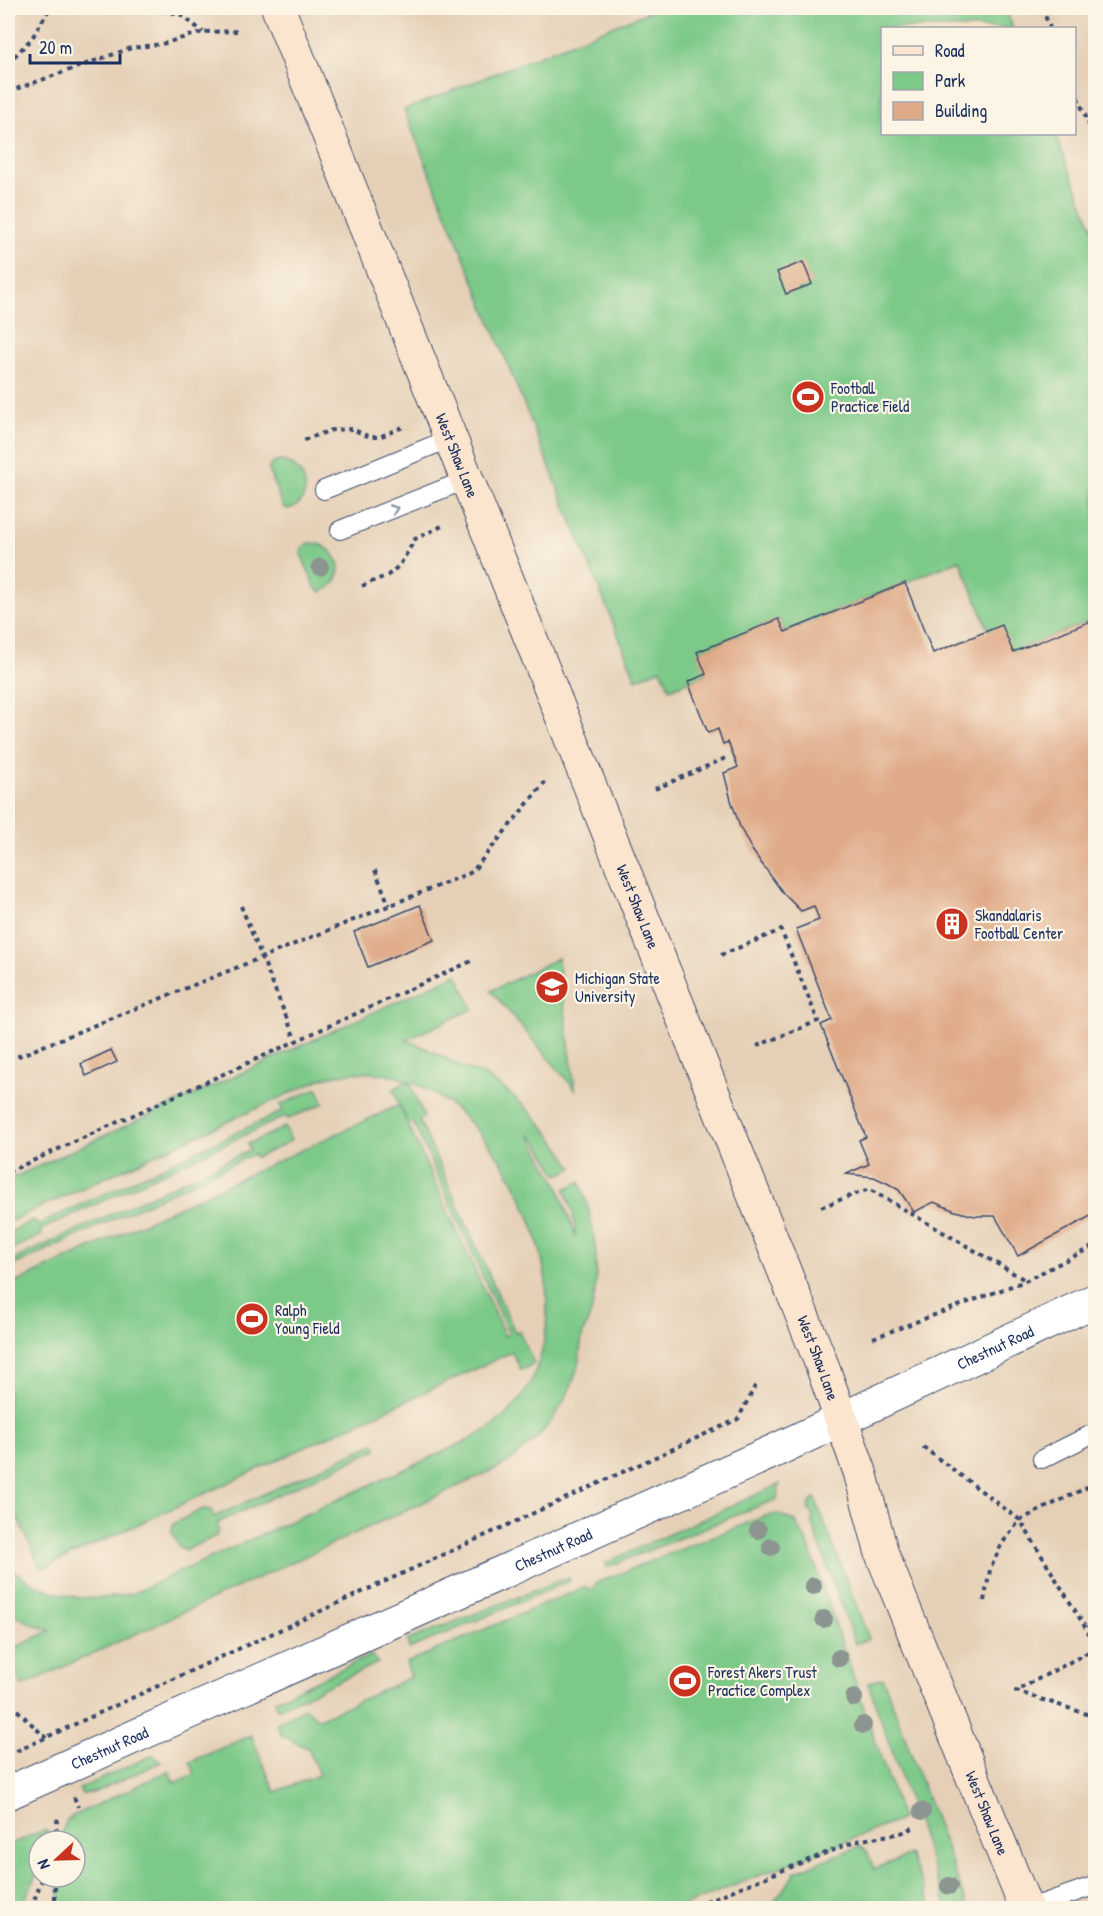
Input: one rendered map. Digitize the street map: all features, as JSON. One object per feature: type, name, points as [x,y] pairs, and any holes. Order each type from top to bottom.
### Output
[{"type":"street","name":"West Shaw Lane","points":[[278,8],[816,1348],[860,1472],[882,1554],[1028,1908]]},
{"type":"street","name":"Chestnut Road","points":[[8,1792],[774,1451],[1095,1300]]},
{"type":"lane","points":[[324,490],[451,438]]},
{"type":"lane","points":[[340,530],[468,479]]},
{"type":"lane","points":[[1042,1459],[1095,1432]]},
{"type":"lane","points":[[1028,1908],[1095,1885]]},
{"type":"path","points":[[8,63],[32,38],[50,8]]},
{"type":"path","points":[[145,8],[180,14],[203,32]]},
{"type":"path","points":[[1042,8],[1050,27]]},
{"type":"path","points":[[8,92],[131,48],[162,45],[203,32],[237,31]]},
{"type":"path","points":[[1076,94],[1095,141]]},
{"type":"path","points":[[1087,119],[1095,123]]},
{"type":"path","points":[[304,440],[332,429],[352,429],[370,437],[379,437],[403,427]]},
{"type":"path","points":[[362,586],[388,575],[400,565],[415,539],[442,526]]},
{"type":"path","points":[[655,789],[726,758]]},
{"type":"path","points":[[9,1059],[472,872],[545,782]]},
{"type":"path","points":[[375,870],[389,905]]},
{"type":"path","points":[[241,906],[296,1041]]},
{"type":"path","points":[[721,955],[782,930],[818,1021],[757,1046]]},
{"type":"path","points":[[8,1172],[474,960]]},
{"type":"path","points":[[821,1208],[869,1189],[1025,1281]]},
{"type":"path","points":[[873,1338],[1025,1281],[1095,1245]]},
{"type":"path","points":[[8,1755],[738,1419],[756,1384]]},
{"type":"path","points":[[923,1447],[1020,1520],[1095,1647],[1016,1691],[1095,1716]]},
{"type":"path","points":[[984,1601],[990,1570],[1001,1545],[1020,1520],[1095,1483]]},
{"type":"path","points":[[56,1829],[58,1815]]},
{"type":"path","points":[[689,1908],[856,1841],[901,1833],[913,1828]]},
{"type":"path","points":[[31,1908],[38,1889]]},
{"type":"path","points":[[55,1889],[55,1908]]},
{"type":"shaded area","name":"Michigan State University","points":[[8,8],[1095,8],[1095,1908],[8,1908]]},
{"type":"green space","name":"Football Practice Field","points":[[658,8],[1005,8],[1013,27],[881,27],[881,135],[1055,135],[1095,234],[1095,619],[1013,652],[989,631],[960,560],[785,632],[779,619],[698,652],[706,674],[670,689],[661,669],[636,679],[404,110]]},
{"type":"green space","points":[[280,461],[296,468],[305,483],[303,499],[288,509],[283,507],[270,474],[269,467]]},
{"type":"green space","points":[[309,543],[320,544],[330,551],[338,564],[339,570],[334,583],[320,592],[316,589],[301,554],[303,547]]},
{"type":"green space","points":[[558,958],[575,1089],[491,991]]},
{"type":"green space","name":"Ralph Young Field","points":[[457,974],[473,1009],[406,1040],[463,1068],[485,1076],[524,1106],[545,1128],[573,1168],[558,1175],[537,1142],[529,1134],[558,1185],[576,1238],[573,1213],[565,1189],[580,1182],[590,1214],[596,1263],[594,1296],[573,1382],[558,1410],[528,1446],[502,1466],[22,1686],[8,1656],[8,1651],[50,1631],[8,1613],[8,1566],[36,1585],[67,1595],[99,1598],[133,1593],[469,1440],[501,1419],[515,1406],[526,1390],[542,1350],[547,1305],[542,1259],[528,1213],[507,1170],[479,1133],[446,1102],[409,1081],[424,1117],[419,1120],[515,1332],[519,1331],[534,1364],[521,1370],[512,1352],[41,1569],[8,1496],[8,1286],[399,1105],[505,1336],[509,1334],[413,1122],[408,1124],[393,1089],[408,1081],[397,1077],[376,1073],[355,1073],[323,1078],[8,1222],[8,1180]]},
{"type":"green space","points":[[317,1088],[324,1103],[288,1119],[286,1116],[40,1230],[42,1235],[8,1251],[8,1233],[34,1220],[37,1225],[283,1111],[280,1105]]},
{"type":"green space","points":[[285,1127],[291,1141],[256,1158],[254,1154],[8,1268],[8,1262],[250,1150],[248,1144]]},
{"type":"green space","points":[[375,1443],[377,1449],[217,1523],[219,1529],[216,1536],[186,1550],[179,1547],[171,1531],[174,1523],[203,1509],[211,1510],[214,1517]]},
{"type":"green space","points":[[780,1484],[777,1499],[607,1567],[605,1563]]},
{"type":"green space","points":[[815,1498],[869,1639],[855,1644],[812,1523],[813,1514],[808,1509]]},
{"type":"green space","name":"Forest Akers Trust Practice Complex","points":[[778,1514],[796,1522],[808,1544],[902,1819],[677,1908],[60,1908],[59,1889],[87,1889],[87,1829],[63,1829],[67,1820],[75,1815],[169,1771],[174,1783],[195,1774],[190,1762],[251,1735],[275,1792],[319,1775],[308,1748],[282,1736],[277,1723],[305,1708],[319,1719],[411,1677],[406,1663],[584,1587],[590,1590],[596,1583],[765,1516]]},
{"type":"green space","points":[[569,1577],[570,1581],[409,1649],[408,1640]]},
{"type":"green space","points":[[371,1655],[378,1663],[277,1709],[275,1700]]},
{"type":"green space","points":[[883,1678],[968,1908],[947,1908],[868,1683]]},
{"type":"green space","points":[[153,1755],[161,1762],[93,1793],[82,1794],[79,1789]]},
{"type":"green space","points":[[27,1837],[27,1889],[30,1889],[21,1908],[8,1908],[8,1845]]},
{"type":"green space","points":[[859,1846],[867,1851],[874,1869],[910,1855],[932,1908],[769,1908],[795,1874],[794,1872]]},
{"type":"building","points":[[803,262],[812,284],[786,294],[777,272]]},
{"type":"building","name":"Skandalaris Football Center","points":[[905,583],[933,653],[1002,625],[1013,652],[1096,619],[1096,1213],[1018,1256],[995,1216],[975,1216],[934,1202],[914,1212],[899,1190],[887,1183],[874,1177],[846,1174],[869,1164],[859,1140],[866,1137],[821,1025],[832,1020],[796,929],[819,920],[814,906],[801,911],[783,893],[752,850],[740,827],[724,773],[738,767],[728,742],[723,744],[718,729],[708,733],[688,682],[706,674],[697,652],[779,619],[785,632]]},
{"type":"building","points":[[420,905],[434,940],[368,967],[354,932]]},
{"type":"building","points":[[111,1050],[117,1062],[86,1076],[81,1064]]},
{"type":"place","name":"Football Practice Field","points":[[808,397]]},
{"type":"place","name":"Skandalaris Football Center","points":[[952,924]]},
{"type":"place","name":"Michigan State University","points":[[552,987]]},
{"type":"place","name":"Ralph Young Field","points":[[252,1319]]},
{"type":"place","name":"Forest Akers Trust Practice Complex","points":[[685,1681]]}]
